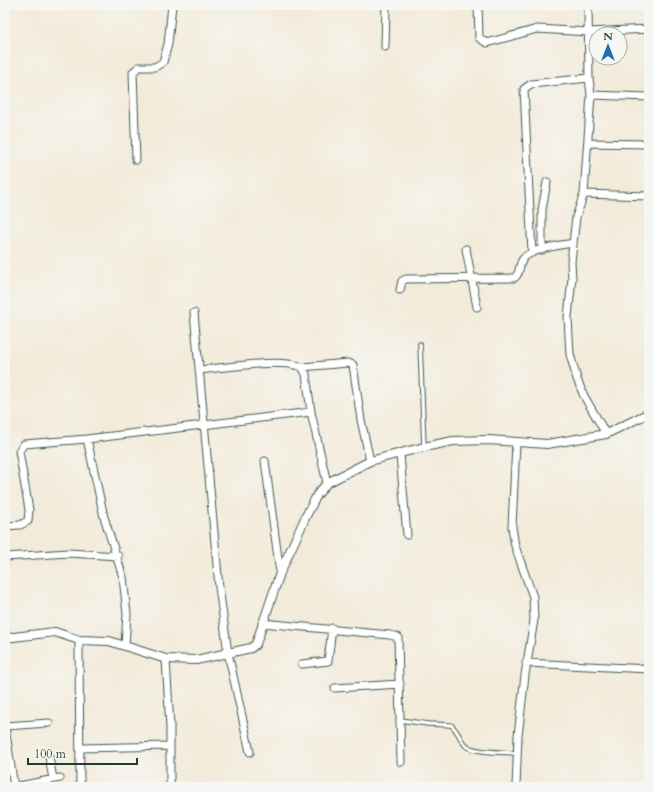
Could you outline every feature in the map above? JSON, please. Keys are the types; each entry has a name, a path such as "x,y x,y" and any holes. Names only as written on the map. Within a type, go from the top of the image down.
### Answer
{"street":[{"path":"136,160 133,72 139,67 155,67 163,62 168,48 172,5"},
{"path":"385,47 386,5"},
{"path":"478,5 479,38 487,43 537,29 588,32"},
{"path":"588,5 589,26"},
{"path":"628,30 649,29"},
{"path":"590,66 592,95 584,194 576,217 571,262 572,290 568,317 570,354 584,396 606,434"},
{"path":"532,253 529,232 524,89 531,84 590,78"},
{"path":"592,95 649,97"},
{"path":"588,142 649,144"},
{"path":"542,250 542,210 547,182"},
{"path":"584,194 649,196"},
{"path":"400,290 402,281 406,278 514,278 518,274 523,258 542,250 573,243"},
{"path":"466,249 470,278 477,307"},
{"path":"194,313 219,587 228,653 250,752"},
{"path":"199,370 277,364 296,365 302,367 348,363 353,365 361,420 370,461"},
{"path":"302,367 306,374 311,412 327,482"},
{"path":"5,526 20,525 28,521 29,510 19,455 20,446 28,443 87,439 311,412"},
{"path":"5,638 55,632 79,640 109,641 166,659 196,660 251,648 256,644 280,573 306,516 317,495 327,482 370,461 400,455 424,447 453,441 488,440 547,444 606,434 649,413"},
{"path":"87,439 104,517 118,556 123,577 126,603 125,646"},
{"path":"516,443 512,527 516,546 533,596 534,607 534,620 526,663 517,753 516,787"},
{"path":"400,455 407,535"},
{"path":"265,461 280,573"},
{"path":"5,557 69,553 118,556"},
{"path":"262,623 332,628 398,637 401,762"},
{"path":"302,664 328,661 332,628"},
{"path":"79,640 80,787"},
{"path":"166,659 170,746 170,787"},
{"path":"526,663 649,668"},
{"path":"335,688 400,684"},
{"path":"49,723 5,727 14,787 56,778 49,757"},
{"path":"80,748 170,746"}],"lane":[{"path":"420,344 424,447"},
{"path":"400,720 428,724 451,725 456,730 464,744 470,749 517,753"}]}
